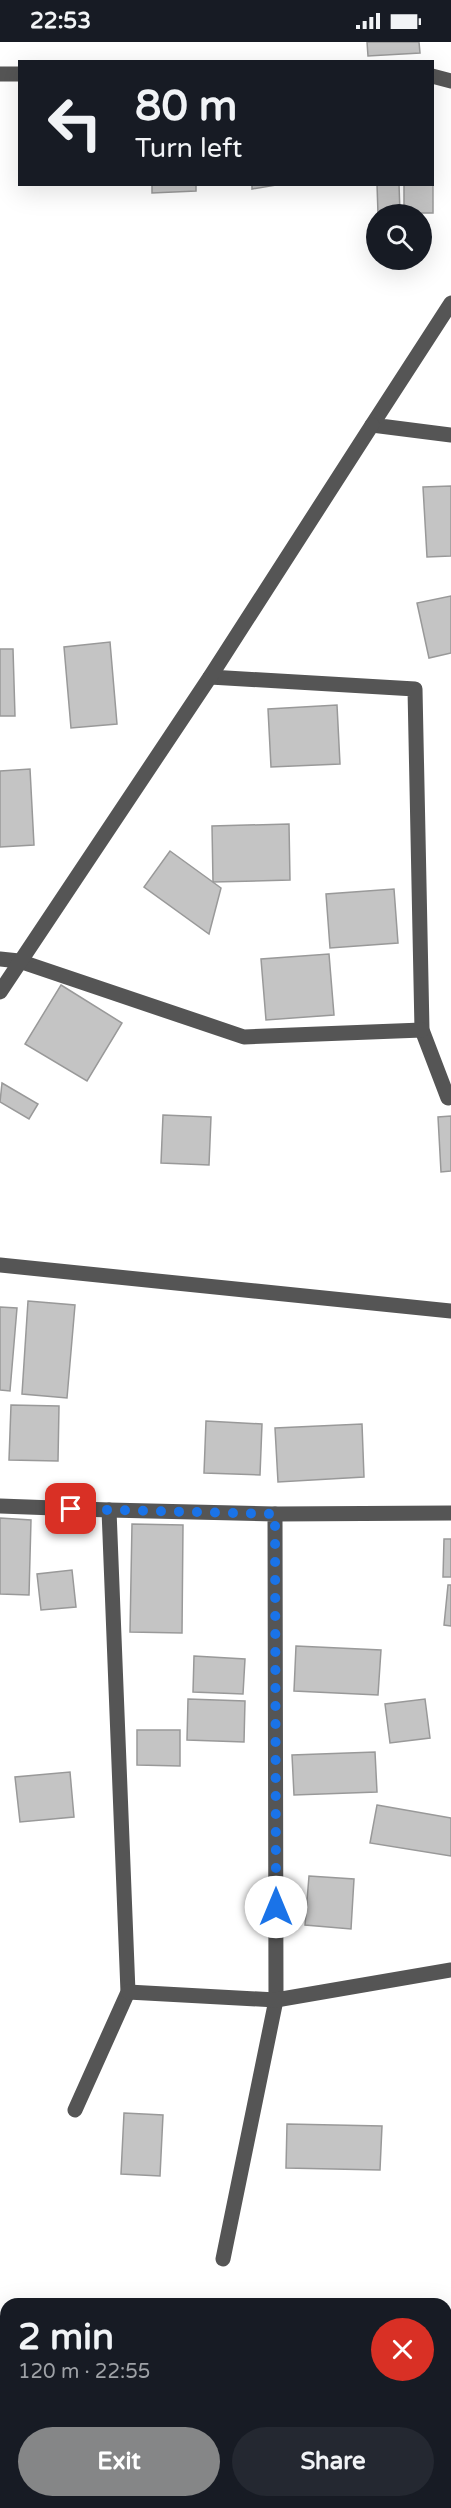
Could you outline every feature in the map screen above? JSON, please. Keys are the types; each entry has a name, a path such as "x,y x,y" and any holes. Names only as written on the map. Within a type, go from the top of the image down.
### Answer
{"street":[{"path":"0,74 18,74"},
{"path":"434,77 451,81"},
{"path":"0,992 210,678 451,303"},
{"path":"372,425 451,435"},
{"path":"210,678 416,689 422,1030 448,1098"},
{"path":"0,959 19,961 244,1037 422,1030"},
{"path":"0,1265 451,1311"},
{"path":"0,1506 275,1514 451,1513"},
{"path":"75,2110 128,1992 109,1510"},
{"path":"223,2259 276,2000 275,1514"},
{"path":"128,1992 276,2000 451,1970"}],"building":[{"path":"367,42 419,42 420,53 368,56"},
{"path":"152,186 196,186 196,191 152,193"},
{"path":"252,186 270,186 252,189"},
{"path":"377,186 399,186 400,204 378,204"},
{"path":"404,186 433,186 433,213 432,204 404,204"},
{"path":"451,486 451,556 427,557 423,487"},
{"path":"451,596 451,653 429,658 417,603"},
{"path":"110,642 117,724 71,728 64,647"},
{"path":"0,649 13,649 15,716 0,716"},
{"path":"337,705 340,764 271,767 268,709"},
{"path":"30,769 34,845 0,847 0,771"},
{"path":"289,824 290,880 213,882 212,826"},
{"path":"170,851 221,888 209,934 144,887"},
{"path":"394,889 398,943 330,948 326,894"},
{"path":"329,954 334,1015 266,1020 261,959"},
{"path":"61,985 122,1023 87,1081 25,1044"},
{"path":"2,1083 38,1104 29,1119 0,1102"},
{"path":"163,1115 211,1117 209,1165 161,1163"},
{"path":"451,1116 451,1171 441,1172 438,1117"},
{"path":"28,1301 75,1305 67,1398 22,1394"},
{"path":"0,1307 17,1308 10,1391 0,1390"},
{"path":"11,1405 59,1406 58,1461 9,1460"},
{"path":"206,1421 262,1424 260,1475 204,1473"},
{"path":"362,1424 364,1477 278,1482 275,1428"},
{"path":"0,1518 31,1520 29,1595 0,1594"},
{"path":"132,1524 183,1525 182,1633 130,1632"},
{"path":"444,1539 451,1539 451,1577 443,1577"},
{"path":"72,1570 76,1607 41,1610 37,1574"},
{"path":"448,1585 451,1585 451,1626 444,1625"},
{"path":"296,1646 381,1650 378,1695 294,1691"},
{"path":"194,1656 245,1659 243,1694 193,1692"},
{"path":"188,1699 245,1701 244,1742 187,1740"},
{"path":"425,1699 430,1738 390,1743 385,1704"},
{"path":"137,1730 180,1730 180,1766 137,1765"},
{"path":"375,1752 377,1792 294,1795 292,1755"},
{"path":"70,1772 74,1817 20,1822 15,1777"},
{"path":"377,1805 451,1818 451,1856 370,1843"},
{"path":"309,1876 354,1879 351,1929 305,1925"},
{"path":"124,2113 163,2115 160,2176 121,2174"},
{"path":"287,2124 382,2126 380,2170 286,2168"}],"route":[{"path":"71,1509 275,1514 276,1907"}]}
